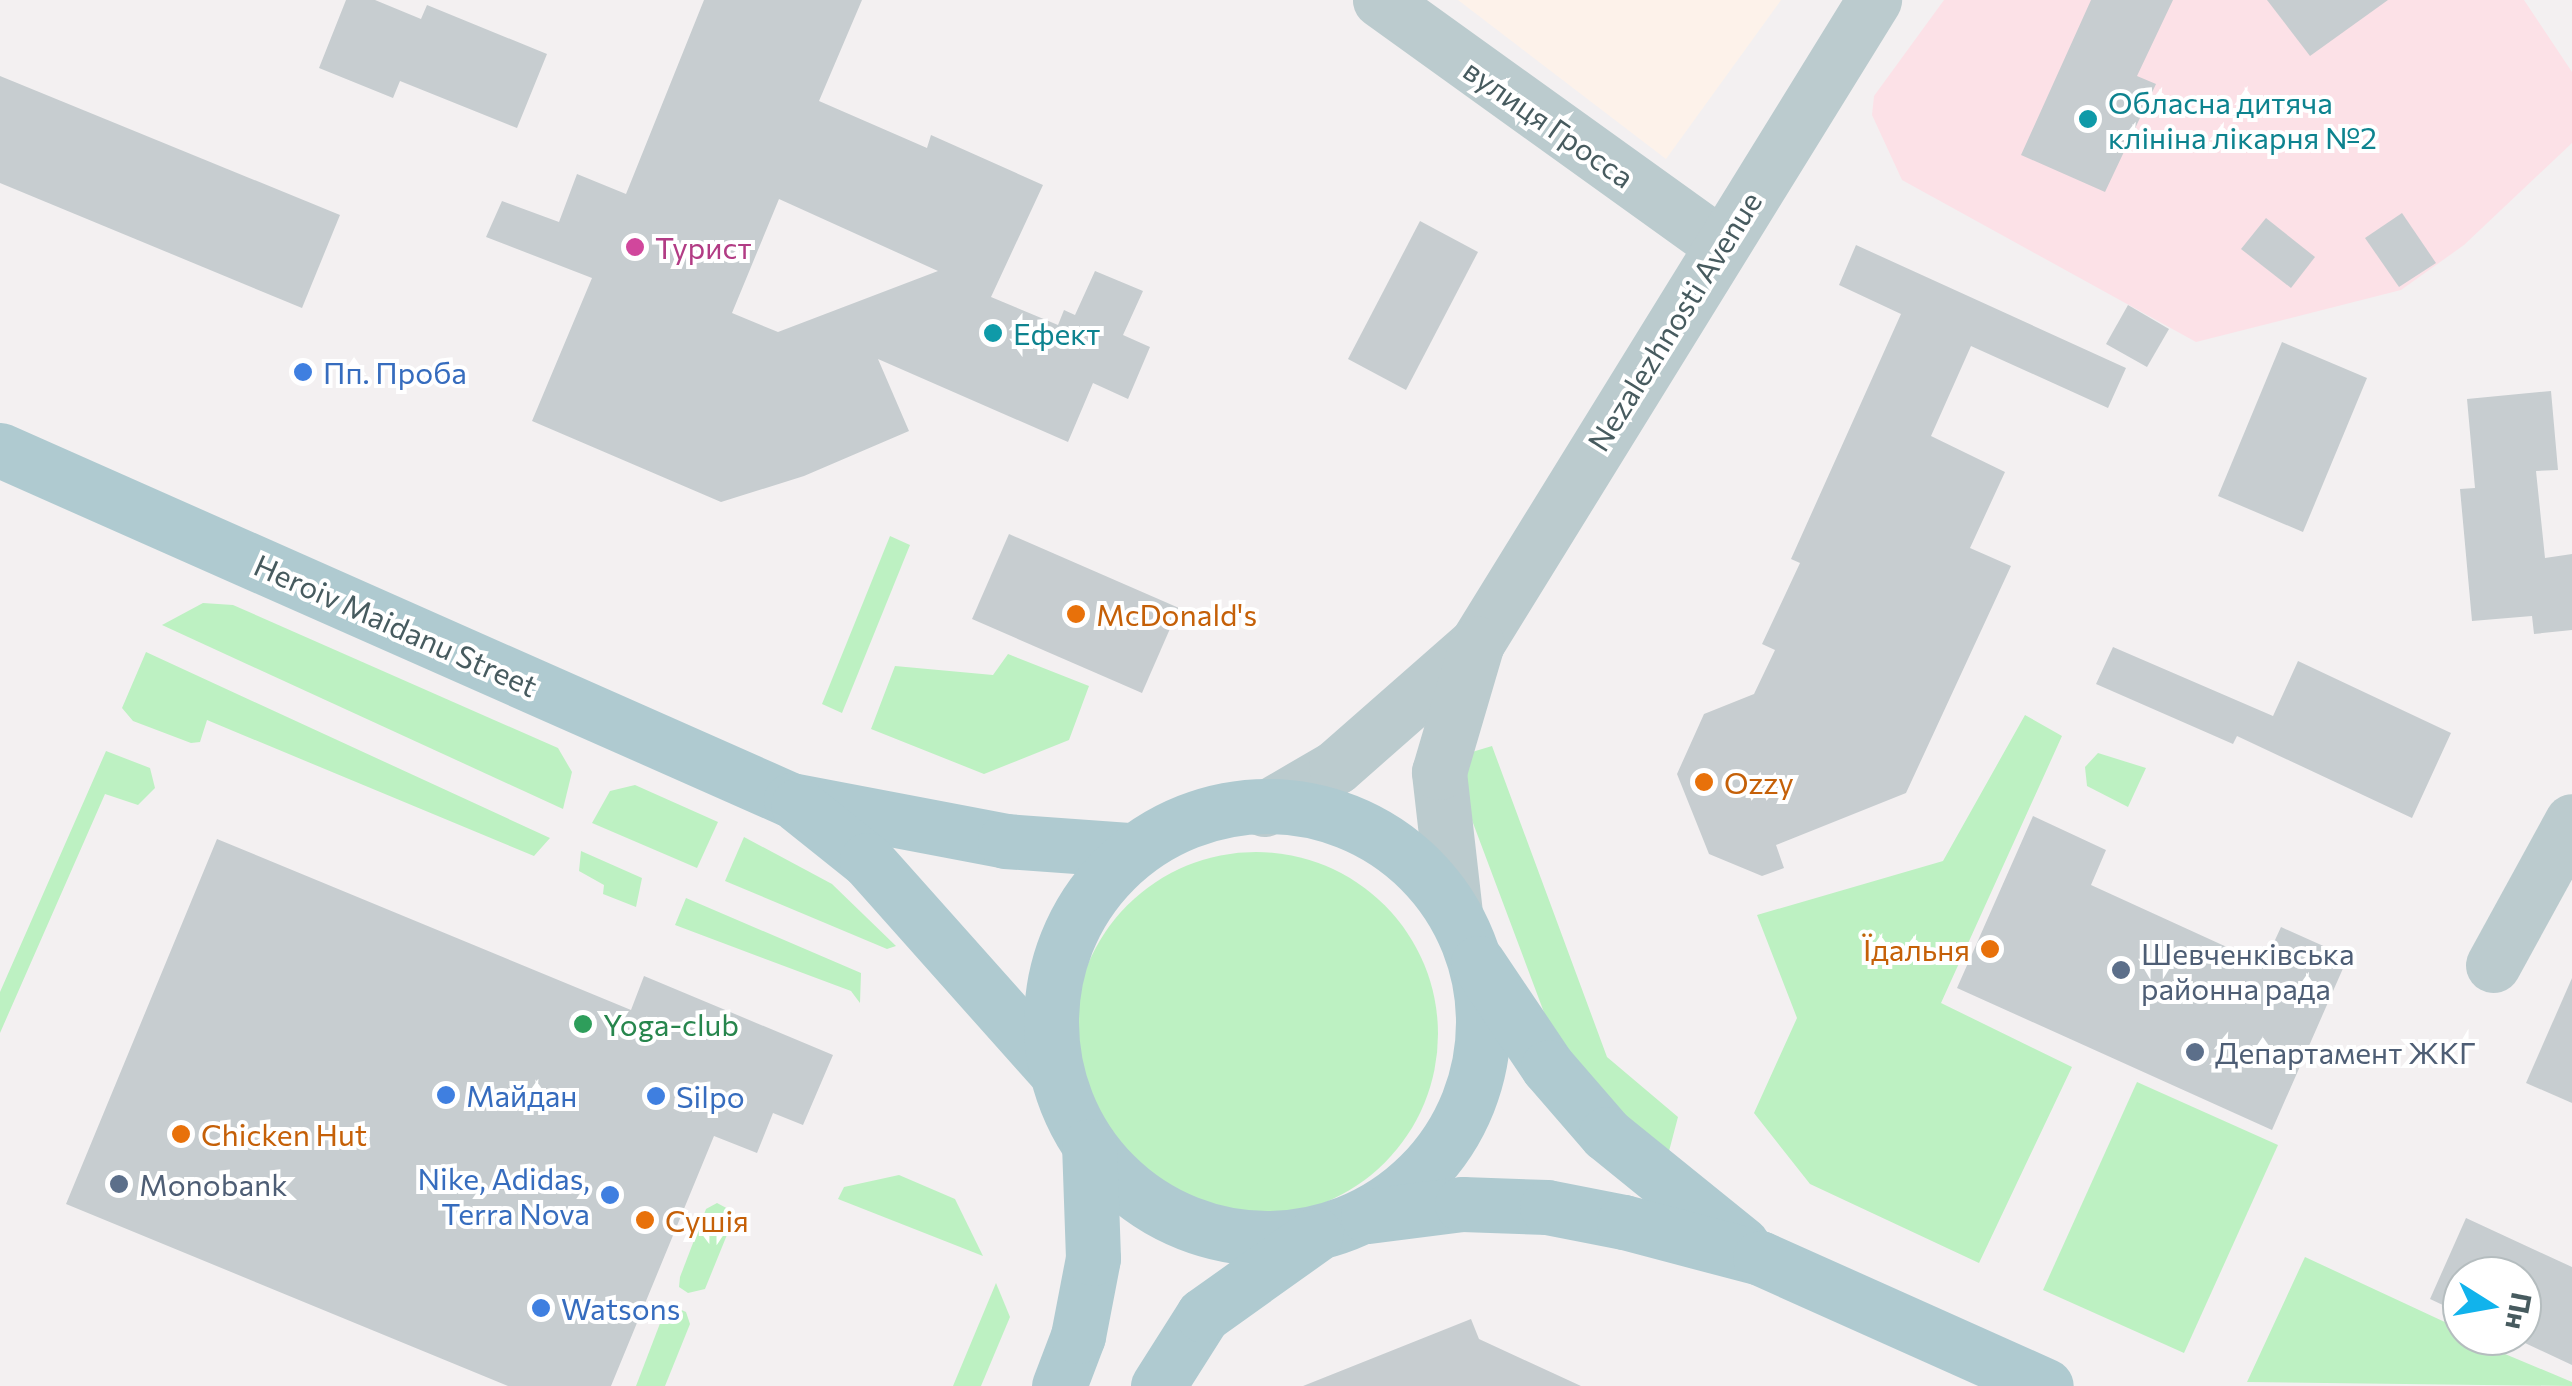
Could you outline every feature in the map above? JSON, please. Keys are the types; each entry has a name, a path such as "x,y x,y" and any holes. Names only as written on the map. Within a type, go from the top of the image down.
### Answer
{"main road":[{"name":"Heroiv Maidanu Street","path":"0,450 791,800"},
{"path":"791,800 1005,842 1132,850"},
{"path":"791,800 867,860 1056,1072 1089,1146 1131,1191 1202,1229 1256,1237 1462,1204 1546,1207 1760,1258 2046,1386"},
{"path":"1056,1072 1052,990 1062,950 1078,912 1132,850 1171,826 1264,809 1308,807 1353,821 1428,875 1548,1067 1606,1134 1760,1258"},
{"path":"1158,1386 1203,1315 1288,1249 1342,1224 1418,1176 1448,1139 1470,1096 1482,1050 1483,1003 1464,935"},
{"path":"1059,1386 1078,1336 1093,1258 1089,1146"}],"street":[{"name":"вулиця Гросса","path":"1380,0 1718,244"},
{"name":"Nezalezhnosti Avenue","path":"1477,643 1718,244 1874,0"},
{"path":"1264,809 1336,767 1477,643"},
{"path":"1464,935 1440,772 1477,643"},
{"path":"2493,965 2572,821"}],"shaded area":[{"path":"1458,0 1781,0 1666,159"},
{"path":"1944,0 2524,0 2572,72 2572,143 2464,245 2401,290 2196,342 1902,180 1872,115 1874,96"}],"green space":[{"path":"890,536 910,545 842,713 822,704"},
{"path":"203,603 233,605 558,748 572,772 563,809 162,625"},
{"path":"146,652 550,838 534,856 207,720 200,742 191,743 133,721 122,708"},
{"path":"1008,654 1089,686 1069,740 984,774 871,729 895,666 993,675"},
{"path":"2025,715 2062,736 1941,1003 2072,1067 1979,1263 1810,1184 1754,1113 1797,1018 1757,915 1943,861"},
{"path":"1492,746 1607,1057 1678,1117 1668,1155 1569,1079 1449,759"},
{"path":"106,751 150,768 155,788 138,805 105,794 0,1033 0,992"},
{"path":"2098,753 2146,768 2128,807 2087,786 2085,767"},
{"path":"635,785 718,822 697,868 592,823 610,791"},
{"path":"744,837 832,884 896,946 887,949 725,881"},
{"path":"581,851 642,878 636,907 603,894 604,885 579,871"},
{"path":"1256,852 1326,866 1385,905 1424,964 1438,1034 1424,1104 1385,1163 1326,1202 1256,1216 1186,1202 1127,1163 1088,1104 1074,1034 1088,964 1127,905 1186,866"},
{"path":"686,898 861,973 860,1003 851,991 675,925"},
{"path":"2137,1082 2278,1145 2184,1353 2043,1290"},
{"path":"899,1175 955,1199 983,1256 838,1199 844,1187"},
{"path":"717,1203 732,1211 733,1220 705,1289 688,1293 679,1287 680,1277 706,1209"},
{"path":"2305,1257 2442,1321 2442,1356 2510,1356 2572,1382 2572,1386 2247,1382"},
{"path":"996,1283 1010,1317 981,1386 953,1386"},
{"path":"675,1307 686,1312 690,1324 665,1386 636,1386 664,1313"}],"building":[{"path":"346,0 375,0 421,19 427,5 547,54 517,128 400,81 393,98 319,68"},
{"name":"Турист","path":"704,0 862,0 819,101 927,148 931,135 1043,185 991,297 1058,325 1064,310 1075,315 1095,271 1143,291 1123,335 1150,347 1128,399 1093,383 1068,442 878,359 909,431 804,476 721,502 532,421 592,278 486,237 502,201 559,222 577,174 626,194","holes":["779,199 938,271 778,332 732,313"]},
{"name":"Обласна дитяча клініна лікарня №2","path":"2091,0 2173,0 2137,76 2156,84 2105,192 2021,155"},
{"name":"Обласна дитяча клініна лікарня №2","path":"2267,0 2388,0 2310,56"},
{"path":"0,76 340,215 302,308 0,183"},
{"path":"2402,213 2436,263 2399,287 2365,238"},
{"path":"2266,218 2315,257 2291,288 2241,249"},
{"path":"1420,221 1478,252 1406,390 1348,359"},
{"path":"1856,245 2126,368 2108,408 1971,346 1931,436 2005,472 1970,548 2011,566 1906,793 1776,845 1784,868 1762,876 1709,854 1677,774 1704,714 1754,694 1775,650 1762,644 1800,563 1791,559 1901,314 1839,285"},
{"path":"2128,305 2169,329 2147,367 2106,344"},
{"path":"2282,342 2367,378 2303,532 2218,496"},
{"path":"2551,391 2558,470 2536,471 2545,558 2572,554 2572,630 2534,634 2532,616 2472,621 2460,489 2475,488 2467,399"},
{"name":"McDonald's","path":"1009,534 1179,608 1142,693 972,619"},
{"path":"2113,647 2273,716 2298,661 2451,733 2412,818 2237,736 2233,744 2096,684"},
{"path":"2033,816 2106,850 2091,885 2264,964 2281,927 2348,957 2272,1130 1957,988"},
{"name":"Майдан","path":"217,839 631,1010 644,976 833,1055 803,1125 773,1113 757,1153 714,1136 611,1386 508,1386 66,1204"},
{"path":"2572,978 2572,1103 2526,1083"},
{"path":"2466,1218 2572,1267 2572,1365 2542,1351 2542,1256 2449,1256"},
{"path":"2442,1272 2442,1305 2430,1299"},
{"path":"1471,1319 1479,1339 1581,1386 1303,1386"}],"place":[{"name":"Обласна дитяча клініна лікарня №2","path":"2088,119"},
{"name":"Турист","path":"635,247"},
{"name":"Ефект","path":"993,333"},
{"name":"Пп. Проба","path":"303,372"},
{"name":"McDonald's","path":"1076,614"},
{"name":"Ozzy","path":"1704,782"},
{"name":"Їдальня","path":"1990,949"},
{"name":"Шевченківська районна рада","path":"2121,970"},
{"name":"Yoga-club","path":"583,1024"},
{"name":"Департамент ЖКГ","path":"2195,1052"},
{"name":"Майдан","path":"446,1095"},
{"name":"Silpo","path":"656,1096"},
{"name":"Chicken Hut","path":"181,1134"},
{"name":"Monobank","path":"119,1184"},
{"name":"Nike, Adidas, Terra Nova","path":"610,1195"},
{"name":"Сушія","path":"645,1220"},
{"name":"Watsons","path":"541,1308"}]}
